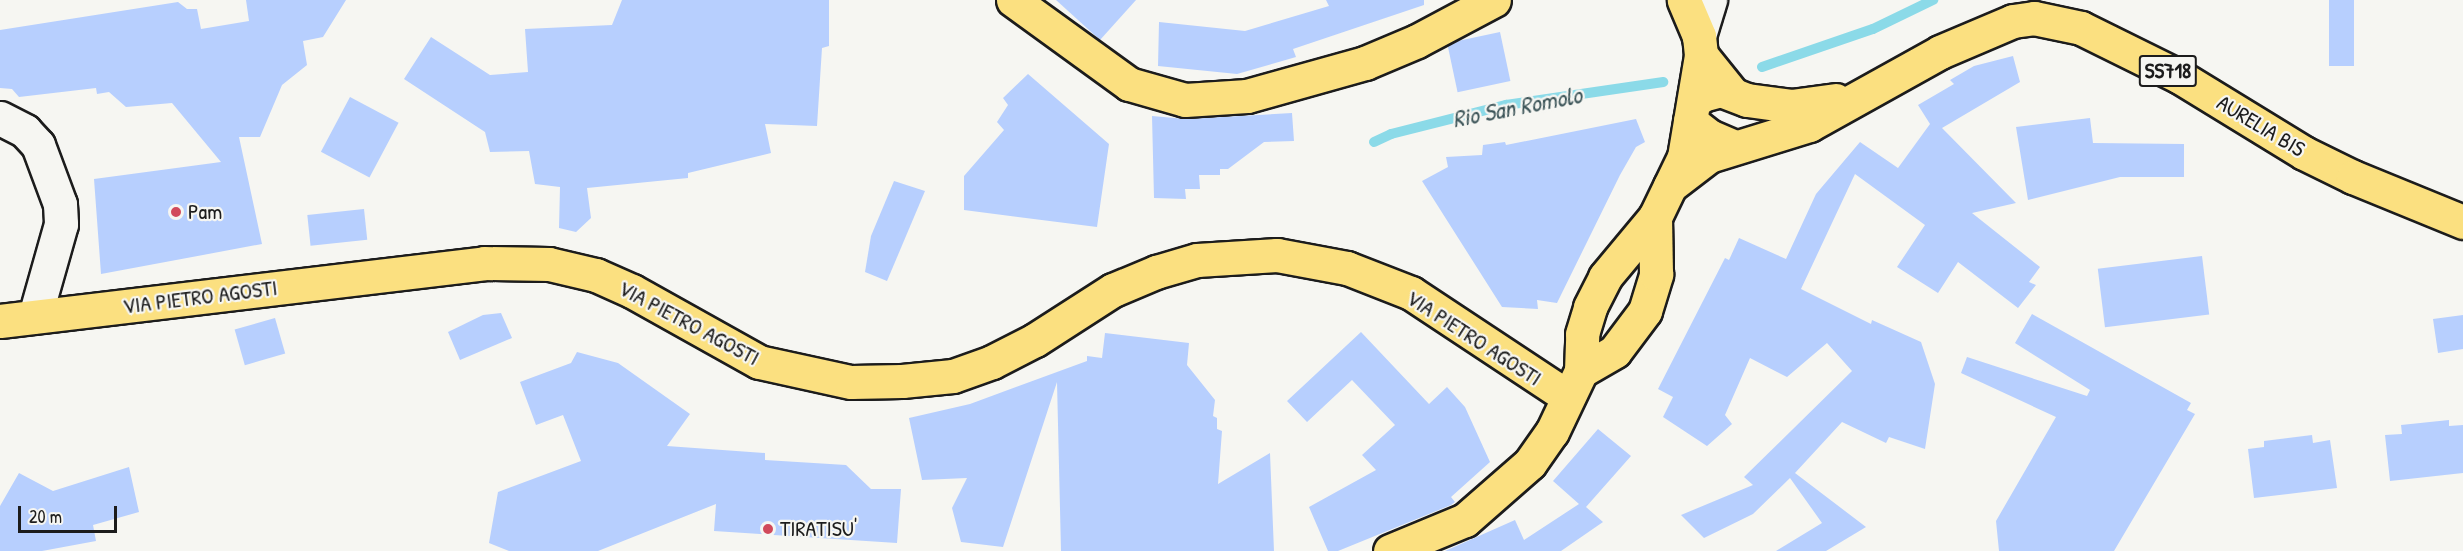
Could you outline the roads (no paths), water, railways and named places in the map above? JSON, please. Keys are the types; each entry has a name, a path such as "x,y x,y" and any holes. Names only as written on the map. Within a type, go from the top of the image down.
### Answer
{"main road":[{"path":"1013,0 1129,84 1185,100 1246,96 1365,63 1417,41 1494,0"},
{"path":"1684,0 1700,45 1731,92"},
{"name":"AURELIA BIS","path":"1865,95 1940,52 2013,21 2034,18 2057,21 2081,28 2180,77 2304,153 2353,177 2463,222"},
{"path":"1390,551 1456,524 1473,513 1530,463 1552,432 1575,384 1582,334 1605,277 1655,217 1684,157 1700,45"},
{"name":"SS718","path":"1692,112 1712,91 1731,92 1747,100 1791,106 1865,95"},
{"name":"SS718","path":"1670,186 1709,156 1733,146 1809,124 1865,95"},
{"path":"1692,112 1709,136 1733,146"},
{"path":"1575,384 1615,351 1645,311 1656,274 1655,217"},
{"name":"VIA PIETRO AGOSTI","path":"0,321 484,263 549,264 596,275 632,291 759,362 851,382 902,381 953,376 992,362 1035,340 1113,290 1156,272 1197,260 1276,255 1347,268 1411,293 1575,384"},
{"path":"1624,255 1636,258 1656,274"},
{"path":"1582,334 1600,349 1615,351"}],"street":[{"path":"1700,45 1710,0"},
{"path":"0,118 25,131 38,146 60,204 61,224 35,316"}],"waterway":[{"name":"Rio San Romolo","path":"1762,67 1873,29 1933,0"},
{"name":"Rio San Romolo","path":"1374,142 1391,134 1506,105 1663,82"}],"place":[{"name":"Pam","path":"176,212"},
{"name":"TIRATISU'","path":"768,529"}]}
